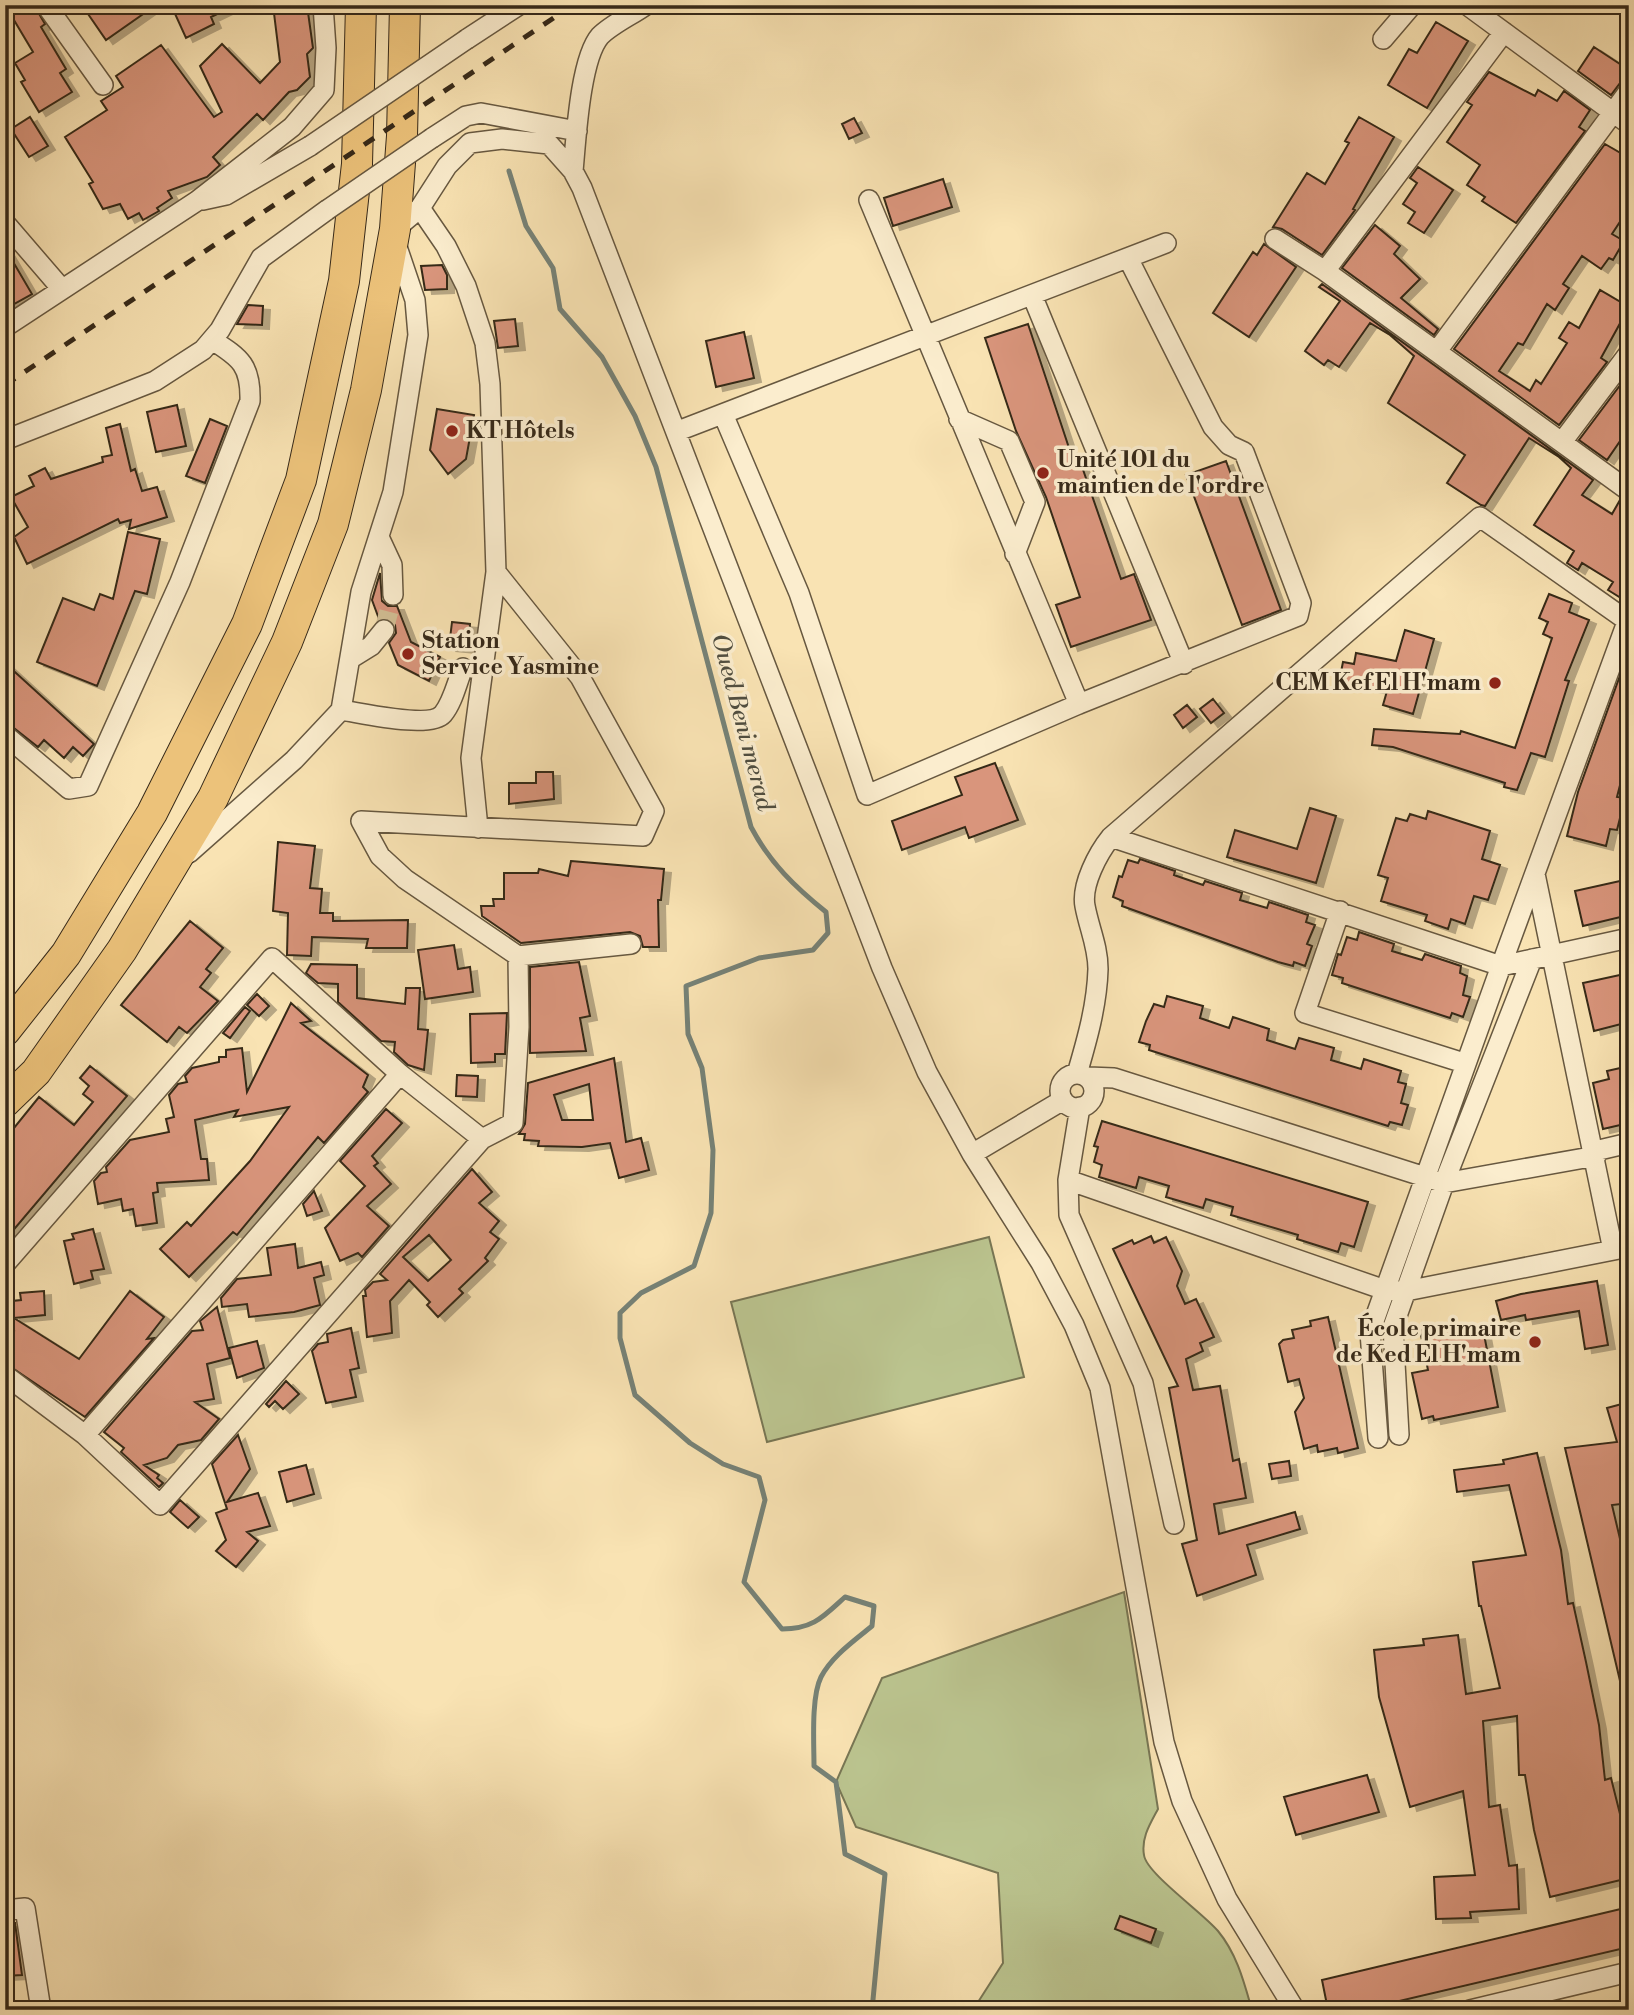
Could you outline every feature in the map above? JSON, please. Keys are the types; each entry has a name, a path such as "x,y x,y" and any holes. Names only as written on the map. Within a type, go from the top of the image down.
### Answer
{"highway":[{"path":"5,1031 66,954 152,813 247,624 301,480 344,281 357,164 361,5"},
{"path":"5,1102 36,1072 122,950 214,798 287,642 334,524 366,390 394,233 402,136 405,5"}],"street":[{"path":"46,5 103,85"},
{"path":"5,327 197,201 292,127 324,90 326,48 323,5"},
{"path":"197,201 226,195 310,146 519,5"},
{"path":"573,171 589,63 600,37 646,5"},
{"path":"1384,39 1412,5"},
{"path":"1467,5 1621,118"},
{"path":"1325,271 1504,32"},
{"path":"1437,351 1621,118 1629,91"},
{"path":"5,440 155,381 212,341 261,258 466,116 481,113 577,131"},
{"path":"175,865 294,760 341,710 361,592 395,481 419,323 415,300 394,233 419,208 447,166 470,143 502,139 549,145 573,171 597,220 882,968 927,1072 972,1154 1041,1264 1074,1325 1100,1388 1164,1742 1182,1801 1227,1899 1295,2010"},
{"path":"869,200 1079,704"},
{"path":"419,208 446,246 466,286 485,342 491,384 496,572 471,758 478,828"},
{"path":"5,223 61,288"},
{"path":"1275,239 1325,271 1629,491"},
{"path":"678,431 1166,243"},
{"path":"723,414 799,593 867,795 1079,704 1184,664 1298,615 1301,603 1244,452 1228,445 1213,427 1128,258"},
{"path":"1032,295 1184,664"},
{"path":"5,735 69,789 88,786 180,582 250,401 251,378 238,356 212,341"},
{"path":"1562,442 1629,353"},
{"path":"959,419 1009,441 1035,502 1015,554"},
{"path":"972,1154 1072,1103 1089,1103 1094,1093 1082,1076 1098,972 1097,949 1085,895 1097,858 1111,836 1479,517 1628,622 1464,1063 1370,1332 1378,1438"},
{"path":"379,537 392,565 393,595"},
{"path":"496,572 580,677 654,811 643,836 361,821 380,856 405,879 518,956 631,944"},
{"path":"350,659 371,646 384,630"},
{"path":"341,710 430,721 445,711 463,668"},
{"path":"1111,836 1501,966 1629,938"},
{"path":"1068,1180 1385,1290 1406,1291 1621,1248 1595,1153 1535,874"},
{"path":"1340,911 1305,1013 1464,1063"},
{"path":"5,1374 85,1435 160,1505 482,1139 513,1123 519,1027 518,956"},
{"path":"5,1264 272,958 400,1074 482,1139"},
{"path":"1399,1435 1393,1327 1444,1183 1532,959"},
{"path":"85,1435 400,1074"},
{"path":"1174,1524 1143,1383 1069,1215 1072,1103 1063,1083 1082,1076 1114,1078 1424,1179 1444,1183 1595,1153 1629,1143"},
{"path":"5,1910 25,1908 41,2010"},
{"path":"1470,2010 1629,1972"}],"green space":[{"path":"989,1237 1024,1377 767,1442 731,1302"},
{"path":"1124,1592 1158,1809 1145,1837 1144,1855 1154,1872 1211,1923 1225,1940 1239,1969 1252,2010 973,2010 1003,1963 998,1873 856,1827 836,1782 882,1678"}],"building":[{"path":"5,5 34,5 45,24 41,27 66,69 60,73 72,92 39,112 21,82 25,80 15,63 33,52"},
{"path":"94,5 156,5 106,40 86,11"},
{"path":"171,5 236,5 211,17 214,24 186,38"},
{"path":"273,5 307,5 313,48 307,54 310,77 297,90 289,92 263,120 257,114 213,157 220,165 207,177 168,191 172,198 157,208 159,211 143,220 139,213 128,219 120,204 103,209 89,184 93,182 65,137 107,110 101,101 123,87 116,76 161,45 214,117 222,112 200,66 222,44 260,83 280,62"},
{"path":"1436,22 1468,41 1427,108 1388,85 1409,49 1417,53"},
{"path":"1594,47 1629,70 1629,79 1620,83 1611,95 1578,71"},
{"path":"1489,72 1535,96 1538,90 1557,101 1564,91 1590,110 1579,127 1585,131 1516,223 1482,201 1485,197 1467,185 1480,165 1447,142 1472,105 1467,102"},
{"path":"30,117 48,146 29,157 11,129"},
{"path":"1359,117 1394,137 1353,209 1355,210 1322,255 1282,229 1273,227 1307,173 1325,184 1349,143 1345,141"},
{"path":"854,118 862,133 849,139 842,124"},
{"path":"1605,144 1629,158 1629,208 1612,234 1624,241 1613,260 1609,258 1601,269 1582,256 1563,284 1569,288 1555,310 1547,304 1523,345 1518,343 1499,371 1530,391 1536,380 1541,384 1567,343 1559,338 1569,322 1579,328 1600,290 1629,307 1601,358 1607,362 1559,425 1454,349"},
{"path":"1418,167 1453,190 1424,233 1408,223 1415,212 1403,204 1417,183 1410,178"},
{"path":"943,179 952,207 893,226 884,198"},
{"path":"1375,225 1400,246 1394,254 1420,279 1401,298 1438,329 1434,335 1342,268"},
{"path":"1264,244 1296,267 1249,337 1213,313 1253,252 1257,255"},
{"path":"5,248 32,294 5,309"},
{"path":"442,265 447,275 447,289 425,290 421,266"},
{"path":"1322,284 1593,480 1582,495 1612,514 1620,500 1629,503 1629,603 1608,590 1613,582 1582,563 1578,570 1567,563 1574,551 1534,525 1571,468 1559,457 1529,438 1485,506 1481,505 1447,483 1465,455 1388,403 1414,356 1390,335 1370,323 1339,367 1328,360 1324,365 1305,351 1340,301 1319,287"},
{"path":"248,305 263,306 262,325 237,324"},
{"path":"515,319 518,346 498,348 494,321"},
{"path":"1028,324 1074,463 1080,461 1121,579 1134,574 1151,620 1071,647 1056,605 1080,597 1046,497 1016,431 985,338"},
{"path":"744,332 754,378 716,387 706,341"},
{"path":"1627,376 1629,428 1607,460 1579,440"},
{"path":"177,405 186,446 156,452 147,412"},
{"name":"KT Hôtels","path":"437,409 474,415 466,459 448,474 430,450"},
{"path":"210,419 227,426 205,483 186,476"},
{"path":"120,424 131,471 135,469 142,491 157,487 167,517 129,529 131,520 120,523 118,519 27,564 14,537 28,527 11,497 34,486 29,476 45,468 51,479 103,462 102,457 112,455 106,428"},
{"path":"1226,461 1281,610 1242,625 1186,475"},
{"path":"128,532 160,539 147,594 135,591 97,686 37,662 63,598 94,610 100,594 113,599"},
{"path":"380,573 382,601 388,606 397,606 411,642 440,657 429,681 398,665 389,643 396,633 395,625 387,618 379,619 372,600"},
{"path":"1549,594 1572,603 1569,612 1589,620 1565,680 1569,681 1545,757 1531,753 1517,790 1504,787 1505,783 1393,747 1372,745 1374,729 1460,734 1461,731 1515,748 1552,638 1543,634 1548,622 1539,618"},
{"path":"452,622 470,624 468,649 449,647"},
{"path":"1405,630 1434,639 1413,714 1383,705 1387,691 1339,682 1343,662 1354,664 1356,653 1396,661"},
{"path":"5,663 94,744 83,756 73,747 64,758 44,740 38,747 5,721"},
{"path":"1622,670 1629,672 1629,750 1617,797 1625,798 1617,830 1610,829 1606,846 1567,836 1578,792"},
{"path":"1213,699 1224,713 1211,723 1200,709"},
{"path":"1187,705 1197,717 1183,728 1174,715"},
{"path":"995,763 1018,820 969,838 965,827 902,850 892,821 962,795 955,777"},
{"path":"536,772 553,772 554,799 509,804 509,783 536,783"},
{"path":"1310,808 1336,816 1316,883 1227,857 1235,830 1297,849"},
{"path":"1428,811 1490,831 1482,859 1500,865 1488,900 1474,896 1465,924 1451,919 1448,929 1425,921 1427,915 1381,901 1388,878 1378,875 1396,818 1407,821 1410,814 1426,819"},
{"path":"278,842 315,846 310,888 322,889 320,913 333,913 333,921 408,920 407,948 366,948 368,939 312,937 311,956 287,955 288,913 273,911"},
{"path":"1140,859 1175,871 1174,875 1203,885 1205,881 1242,893 1240,900 1267,908 1269,902 1308,915 1306,922 1315,925 1307,944 1312,946 1305,966 1294,962 1293,966 1278,962 1122,906 1123,901 1113,897 1119,876 1122,877 1128,860 1138,863"},
{"path":"571,861 664,869 661,900 658,900 659,947 643,947 640,936 630,932 521,943 482,916 481,906 494,906 493,899 504,899 504,873 538,873 539,869 568,876"},
{"path":"1629,879 1629,915 1583,926 1575,891"},
{"path":"190,921 223,948 206,969 211,973 200,987 218,1001 187,1033 179,1027 167,1042 121,1005"},
{"path":"1359,932 1394,944 1392,951 1422,960 1425,954 1461,966 1460,973 1467,976 1463,995 1470,997 1463,1017 1452,1013 1450,1018 1342,983 1343,978 1332,975 1338,954 1341,955 1347,937 1357,940"},
{"path":"454,945 458,969 470,967 473,992 425,999 418,950"},
{"path":"579,962 590,1016 580,1018 586,1051 530,1053 530,967"},
{"path":"311,964 357,965 357,998 405,1004 406,988 420,988 418,1029 428,1030 424,1070 408,1065 394,1052 395,1042 381,1041 338,1002 338,984 318,983 306,973"},
{"path":"1629,973 1629,1022 1594,1031 1583,983"},
{"path":"257,994 269,1006 259,1016 247,1005"},
{"path":"1167,996 1203,1006 1200,1018 1229,1028 1233,1017 1269,1029 1267,1040 1295,1049 1299,1038 1334,1048 1331,1060 1361,1069 1364,1059 1401,1071 1398,1082 1406,1084 1401,1103 1408,1105 1402,1125 1390,1122 1388,1126 1149,1050 1150,1045 1139,1042 1146,1021 1154,1004 1164,1007"},
{"path":"291,1003 311,1021 301,1023 368,1075 363,1087 368,1092 324,1143 318,1137 237,1235 233,1232 189,1277 160,1249 187,1222 191,1226 250,1161 289,1107 234,1117 238,1110 195,1120 201,1159 207,1159 209,1180 157,1183 158,1192 153,1193 157,1223 136,1226 133,1209 123,1211 121,1199 98,1204 94,1181 101,1173 107,1172 106,1167 130,1140 169,1132 166,1119 174,1117 169,1095 178,1084 187,1082 185,1076 192,1068 219,1062 219,1057 226,1057 226,1050 242,1048 247,1092"},
{"path":"245,1007 250,1011 230,1038 223,1033"},
{"path":"507,1013 505,1054 495,1054 495,1062 471,1063 470,1014"},
{"path":"614,1058 626,1142 641,1138 649,1170 619,1178 610,1143 582,1147 538,1146 539,1141 524,1140 525,1134 519,1134 525,1124 528,1083","holes":["589,1084 593,1120 562,1120 554,1095"]},
{"path":"90,1066 127,1096 5,1240 5,1139 39,1097 74,1125 93,1102 83,1094 89,1086 80,1078"},
{"path":"1629,1066 1629,1123 1603,1129 1593,1083 1609,1079 1607,1071"},
{"path":"457,1075 478,1076 477,1097 456,1096"},
{"path":"386,1109 402,1123 372,1156 378,1163 374,1166 391,1184 367,1206 389,1226 362,1257 358,1253 340,1261 325,1228 365,1186 340,1161"},
{"path":"1102,1121 1368,1202 1354,1247 1341,1243 1338,1252 1297,1239 1298,1235 1231,1215 1233,1207 1206,1199 1203,1208 1166,1197 1169,1186 1139,1177 1136,1188 1099,1177 1102,1165 1094,1162 1098,1147 1094,1146"},
{"path":"472,1169 492,1192 479,1203 499,1221 490,1232 499,1239 485,1258 488,1261 459,1289 463,1293 438,1317 427,1305 430,1302 409,1280 390,1301 392,1333 367,1337 363,1296 366,1296 365,1290 373,1282 387,1280 380,1274","holes":["429,1235 451,1260 428,1281 403,1257"]},
{"path":"314,1191 322,1211 307,1216 303,1204"},
{"path":"93,1229 104,1269 91,1271 93,1279 74,1284 64,1241 74,1239 72,1234"},
{"path":"1151,1236 1154,1243 1166,1237 1182,1271 1177,1286 1185,1304 1196,1299 1214,1337 1200,1343 1203,1351 1186,1359 1193,1390 1220,1386 1233,1461 1239,1459 1246,1498 1214,1504 1219,1534 1295,1512 1300,1529 1247,1545 1256,1575 1197,1596 1182,1544 1197,1540 1169,1388 1178,1386 1113,1249 1132,1240 1134,1244"},
{"path":"295,1244 298,1268 321,1262 324,1275 314,1278 320,1305 294,1312 249,1317 247,1304 222,1307 221,1298 237,1279 271,1275 267,1248"},
{"path":"1597,1281 1608,1345 1585,1349 1579,1311 1526,1320 1525,1315 1501,1320 1496,1301"},
{"path":"44,1291 45,1315 14,1318 79,1359 130,1291 164,1317 147,1339 154,1338 85,1417 5,1363 5,1322 14,1329 12,1301 21,1300 20,1293"},
{"path":"217,1307 230,1358 207,1364 214,1399 195,1402 219,1419 201,1440 178,1445 167,1458 144,1465 159,1475 157,1478 163,1483 159,1487 121,1452 124,1448 104,1432 192,1331 203,1330 200,1321"},
{"path":"1328,1317 1358,1448 1338,1453 1337,1448 1318,1452 1317,1445 1304,1449 1295,1412 1304,1398 1299,1379 1288,1382 1279,1344 1283,1340 1294,1338 1292,1330 1311,1326 1310,1321"},
{"path":"1449,1324 1451,1336 1483,1329 1498,1407 1434,1420 1433,1416 1422,1419 1412,1373 1428,1370 1420,1330"},
{"path":"351,1328 359,1368 350,1370 356,1397 326,1403 312,1351 318,1344 328,1342 327,1334"},
{"path":"257,1341 264,1368 237,1378 229,1348"},
{"path":"286,1381 299,1394 283,1409 275,1401 269,1407 266,1404"},
{"path":"1629,1402 1629,1503 1612,1505 1629,1577 1629,1702 1625,1702 1565,1448 1617,1442 1607,1408"},
{"path":"238,1435 250,1469 227,1502 258,1493 270,1526 247,1532 258,1541 236,1567 216,1551 226,1540 216,1513 227,1509 212,1464"},
{"path":"1537,1453 1561,1550 1568,1604 1573,1603 1586,1662 1599,1725 1605,1780 1611,1778 1622,1822 1629,1878 1550,1897 1534,1830 1525,1775 1519,1775 1517,1716 1483,1721 1489,1807 1500,1805 1509,1866 1517,1865 1519,1909 1470,1912 1471,1918 1436,1919 1434,1877 1475,1875 1463,1791 1410,1807 1379,1697 1374,1650 1424,1645 1423,1639 1458,1635 1466,1694 1500,1688 1479,1606 1473,1562 1526,1555 1509,1485 1457,1492 1454,1470 1504,1464 1503,1460"},
{"path":"1289,1461 1291,1476 1272,1479 1269,1464"},
{"path":"306,1465 314,1494 287,1502 279,1472"},
{"path":"180,1500 199,1517 188,1528 170,1512"},
{"path":"1367,1775 1379,1812 1296,1835 1284,1797"},
{"path":"1629,1907 1629,1947 1361,2010 1328,2010 1322,1980"},
{"path":"1120,1916 1156,1929 1151,1943 1115,1929"},
{"path":"5,1923 15,1923 22,1975 5,1976"}],"waterway":[{"name":"Oued Beni merad","path":"509,171 526,226 553,268 560,309 602,357 635,416 656,467 751,827 784,874 826,912 828,933 813,950 759,958 686,986 688,1034 702,1068 713,1150 711,1213 694,1266 641,1293 620,1313 620,1338 635,1395 690,1443 723,1464 759,1477 765,1500 744,1582 782,1629 810,1624 824,1616 845,1597 874,1606 872,1626 837,1656 821,1677 814,1708 814,1766 836,1782 845,1854 885,1874 872,2010"}],"tunnel":[{"path":"384,630 393,595"}],"railway":[{"path":"5,385 573,5"}],"place":[{"name":"KT Hôtels","path":"452,431"},
{"name":"Unité 101 du maintien de l'ordre","path":"1043,473"},
{"name":"Station Service Yasmine","path":"408,654"},
{"name":"CEM Kef El H'mam","path":"1495,683"},
{"name":"École primaire de Ked El H'mam","path":"1535,1342"}]}
